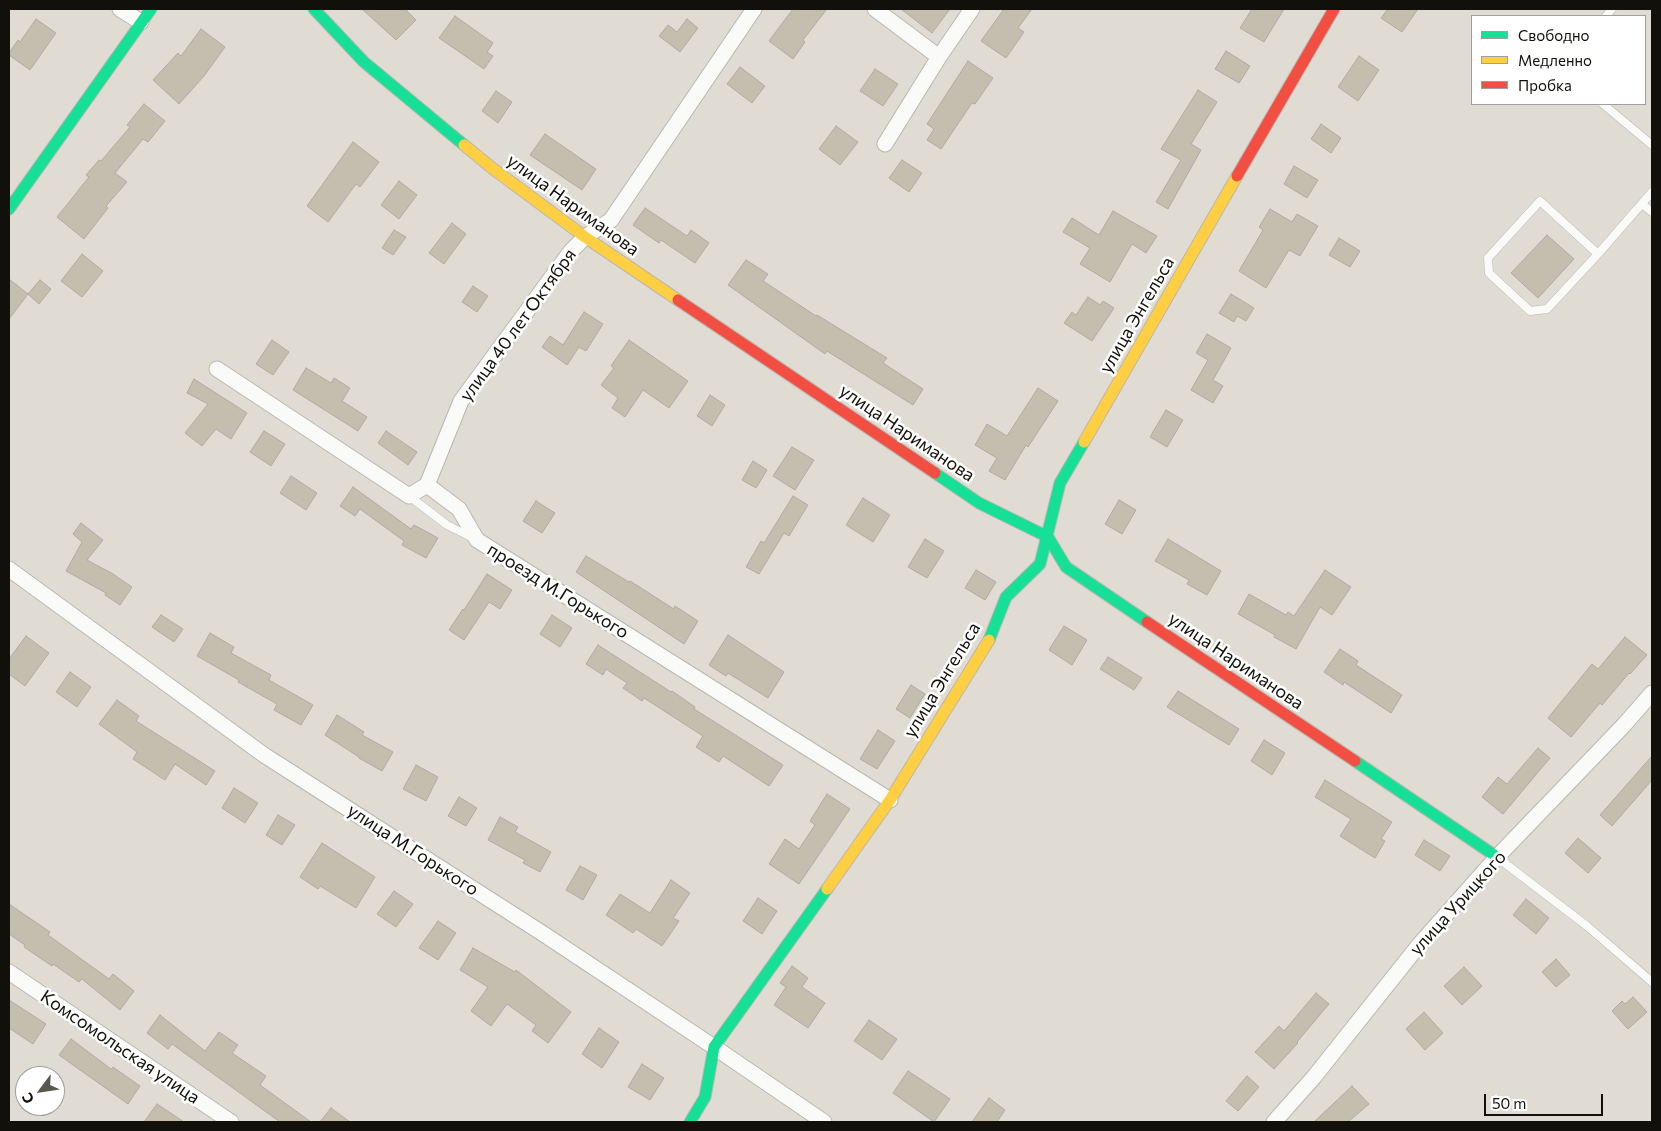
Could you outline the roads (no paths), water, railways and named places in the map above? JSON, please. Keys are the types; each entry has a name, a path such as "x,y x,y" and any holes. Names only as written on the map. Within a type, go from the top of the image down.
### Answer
{"street":[{"path":"120,9 141,22"},
{"path":"9,209 151,9"},
{"name":"улица Нариманова","path":"314,9 364,62 492,168 584,238 979,503 1048,537 1066,567 1497,857"},
{"name":"улица 40 лет Октября","path":"427,485 460,401 571,250 584,238 610,220 754,9"},
{"path":"875,9 939,57"},
{"path":"885,144 939,57 972,9"},
{"name":"улица Энгельса","path":"690,1122 705,1097 714,1047 890,800 988,644 1006,597 1040,564 1060,483 1334,9"},
{"path":"217,369 409,496 427,485"},
{"name":"проезд М.Горького","path":"427,485 459,509 477,540 890,800"},
{"name":"улица М.Горького","path":"9,568 264,755 542,933 824,1122"},
{"name":"улица Урицкого","path":"1274,1122 1314,1077 1419,945 1497,857 1624,725 1652,693"},
{"name":"Комсомольская улица","path":"9,972 231,1122"}],"lane":[{"path":"1604,105 1652,145"},
{"path":"1598,254 1540,201 1488,258 1489,273 1530,310 1548,309 1598,254 1652,192"},
{"path":"1642,204 1652,212"},
{"path":"409,496 447,525 477,540"},
{"path":"1497,857 1587,926 1652,982"}]}
